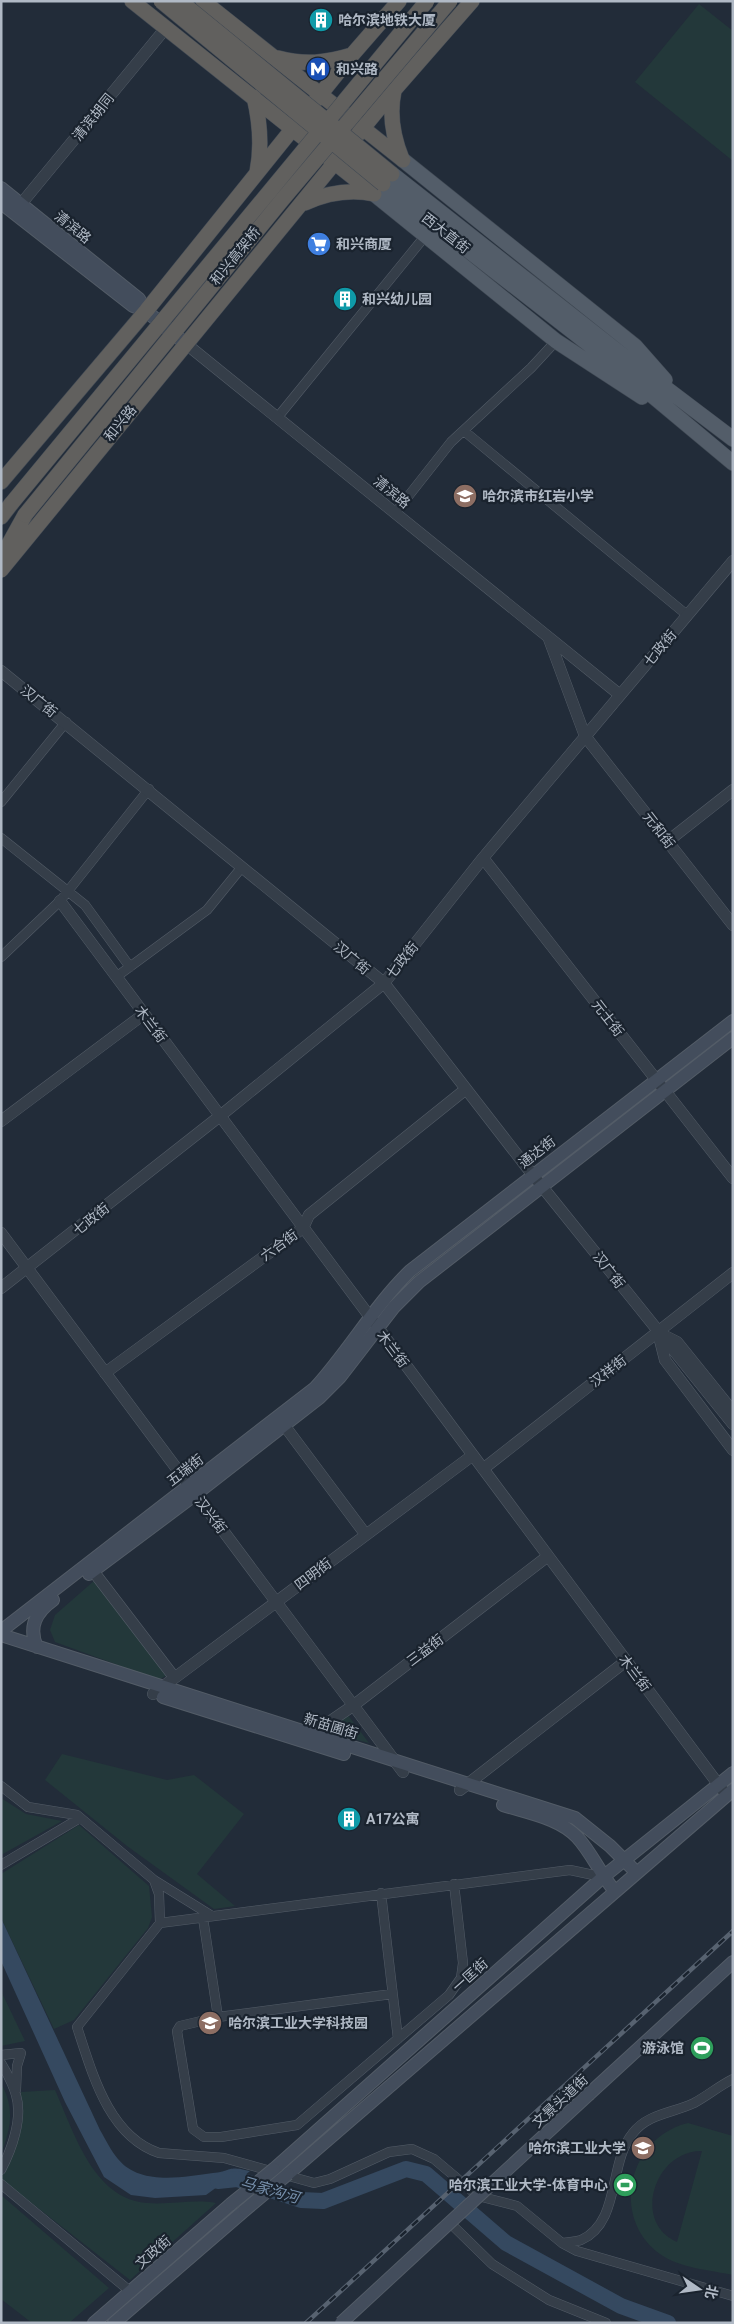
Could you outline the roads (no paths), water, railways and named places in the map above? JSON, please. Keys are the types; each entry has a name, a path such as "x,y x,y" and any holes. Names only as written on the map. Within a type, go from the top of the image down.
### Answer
{"highway":[{"path":"132,1 165,29 336,162 383,184"},
{"name":"西大直街","path":"161,1 383,184"},
{"name":"西大直街","path":"180,1 383,184"},
{"path":"203,1 403,160"},
{"path":"1,487 6,476 146,311 352,55 399,1"},
{"name":"和兴高架桥","path":"1,517 427,1"},
{"name":"和兴高架桥","path":"25,516 282,200 450,1"},
{"name":"和兴路","path":"1,570 185,343 395,89 472,1"},
{"path":"274,58 312,63 330,62 352,55"},
{"path":"395,89 390,109 396,145 403,160"},
{"path":"254,97 258,113 260,154 256,174"},
{"path":"301,205 322,196 383,184"},
{"path":"1,545 25,516"},
{"path":"1,558 25,516"}],"main road":[{"path":"403,160 635,346 687,415"},
{"path":"383,184 426,235 556,341 610,377 687,415"},
{"name":"西大直街","path":"383,184 622,362 687,415 733,463"},
{"name":"清滨路","path":"1,188 139,299 146,311"},
{"name":"清滨路","path":"1,203 133,306 146,311 185,343"},
{"name":"西大直街","path":"687,415 733,439"},
{"name":"通达街","path":"370,1317 386,1295 410,1271 532,1174 733,1021"},
{"path":"379,1330 394,1308 419,1282 733,1038"},
{"name":"五瑞街","path":"37,1647 33,1631 36,1616 45,1606 193,1490 315,1388 370,1317"},
{"name":"五瑞街","path":"1,1631 284,1425 330,1388 379,1330"},
{"name":"新苗圃街","path":"1,1635 157,1690 464,1788 560,1824 580,1842 614,1890"},
{"name":"新苗圃街","path":"1,1644 157,1690"},
{"name":"一匡街","path":"231,2204 274,2169 603,1877 733,1773"},
{"name":"新苗圃街","path":"464,1788 575,1818 636,1872"},
{"path":"614,1890 730,1793"},
{"name":"文政街","path":"114,2323 614,1890"},
{"name":"文景头道街","path":"341,2323 733,1962"},
{"name":"文政街","path":"94,2323 231,2204"}],"street":[{"name":"清滨胡同","path":"21,204 165,29"},
{"path":"277,418 426,235"},
{"path":"395,513 451,442 531,368 556,341"},
{"name":"清滨路","path":"185,343 620,695"},
{"path":"464,431 687,615"},
{"name":"七政街","path":"1,1288 28,1269 384,983 483,858 733,561"},
{"name":"元和街","path":"549,638 585,736 733,925"},
{"name":"汉广街","path":"1,670 149,789 384,983 657,1332 733,1424"},
{"path":"1,802 66,722"},
{"path":"1,957 60,902 149,789"},
{"path":"668,841 733,790"},
{"path":"1,838 69,890 85,906 130,967"},
{"name":"元士街","path":"483,858 733,1178"},
{"path":"116,977 207,910 242,867"},
{"name":"木兰街","path":"60,902 718,1785 730,1793"},
{"path":"1,1121 144,1014"},
{"name":"六合街","path":"105,1373 303,1228 309,1214 466,1089"},
{"name":"汉兴街","path":"1,1233 400,1767"},
{"name":"汉祥街","path":"483,1469 733,1273"},
{"name":"汉广街","path":"657,1332 677,1342 733,1412"},
{"name":"汉广街","path":"657,1332 694,1385 733,1434"},
{"name":"汉广街","path":"657,1332 665,1360 733,1450"},
{"path":"284,1425 366,1535"},
{"name":"四明街","path":"157,1690 473,1455"},
{"name":"三益街","path":"306,1739 354,1705 548,1556"},
{"path":"93,1570 174,1677"},
{"path":"464,1788 626,1660"},
{"path":"1,1786 28,1808 80,1818 154,1880 207,1917 218,2017"},
{"path":"1,1865 80,1818"},
{"path":"160,1923 570,1870 603,1877"},
{"path":"154,1880 159,1894 160,1923 77,2027 93,2075 108,2106 137,2142 160,2153 224,2158 314,2183 330,2179 389,2152 412,2150 434,2159 478,2196 517,2206 562,2243 577,2251 733,2296"},
{"path":"392,1994 218,2017 180,2026 177,2031 193,2128 204,2137 221,2137 297,2125 449,1995 461,1978 463,1963 454,1884"},
{"path":"381,1893 398,2039"},
{"path":"1,2055 21,2053 17,2072 16,2095 18,2107 15,2133 1,2170"},
{"path":"1,2063 16,2095"},
{"path":"562,2243 580,2240 592,2232 609,2208 621,2155 632,2133 645,2121 694,2103 733,2079"},
{"path":"1,2184 130,2292"},
{"path":"450,2223 492,2264 549,2300 606,2323"}],"water":[{"path":"1,1918 100,2130 118,2159 127,2168 138,2173 162,2178 219,2172 233,2168 250,2171 232,2186 217,2187 206,2195 155,2198 131,2195 104,2177 65,2102 1,1961"}],"waterway":[{"name":"马家沟河","path":"218,2181 237,2179 301,2200 323,2201 406,2169 426,2174 506,2243 621,2306 668,2323"}],"railway":[{"path":"306,2323 733,1931"}],"place":[{"name":"哈尔滨地铁大厦","path":"321,20"},
{"name":"和兴路","path":"318,69"},
{"name":"和兴商厦","path":"319,244"},
{"name":"和兴幼儿园","path":"345,299"},
{"name":"哈尔滨市红岩小学","path":"465,496"},
{"name":"A17公寓","path":"349,1819"},
{"name":"哈尔滨工业大学科技园","path":"210,2023"},
{"name":"游泳馆","path":"702,2048"},
{"name":"哈尔滨工业大学","path":"643,2148"},
{"name":"哈尔滨工业大学-体育中心","path":"625,2185"}]}
